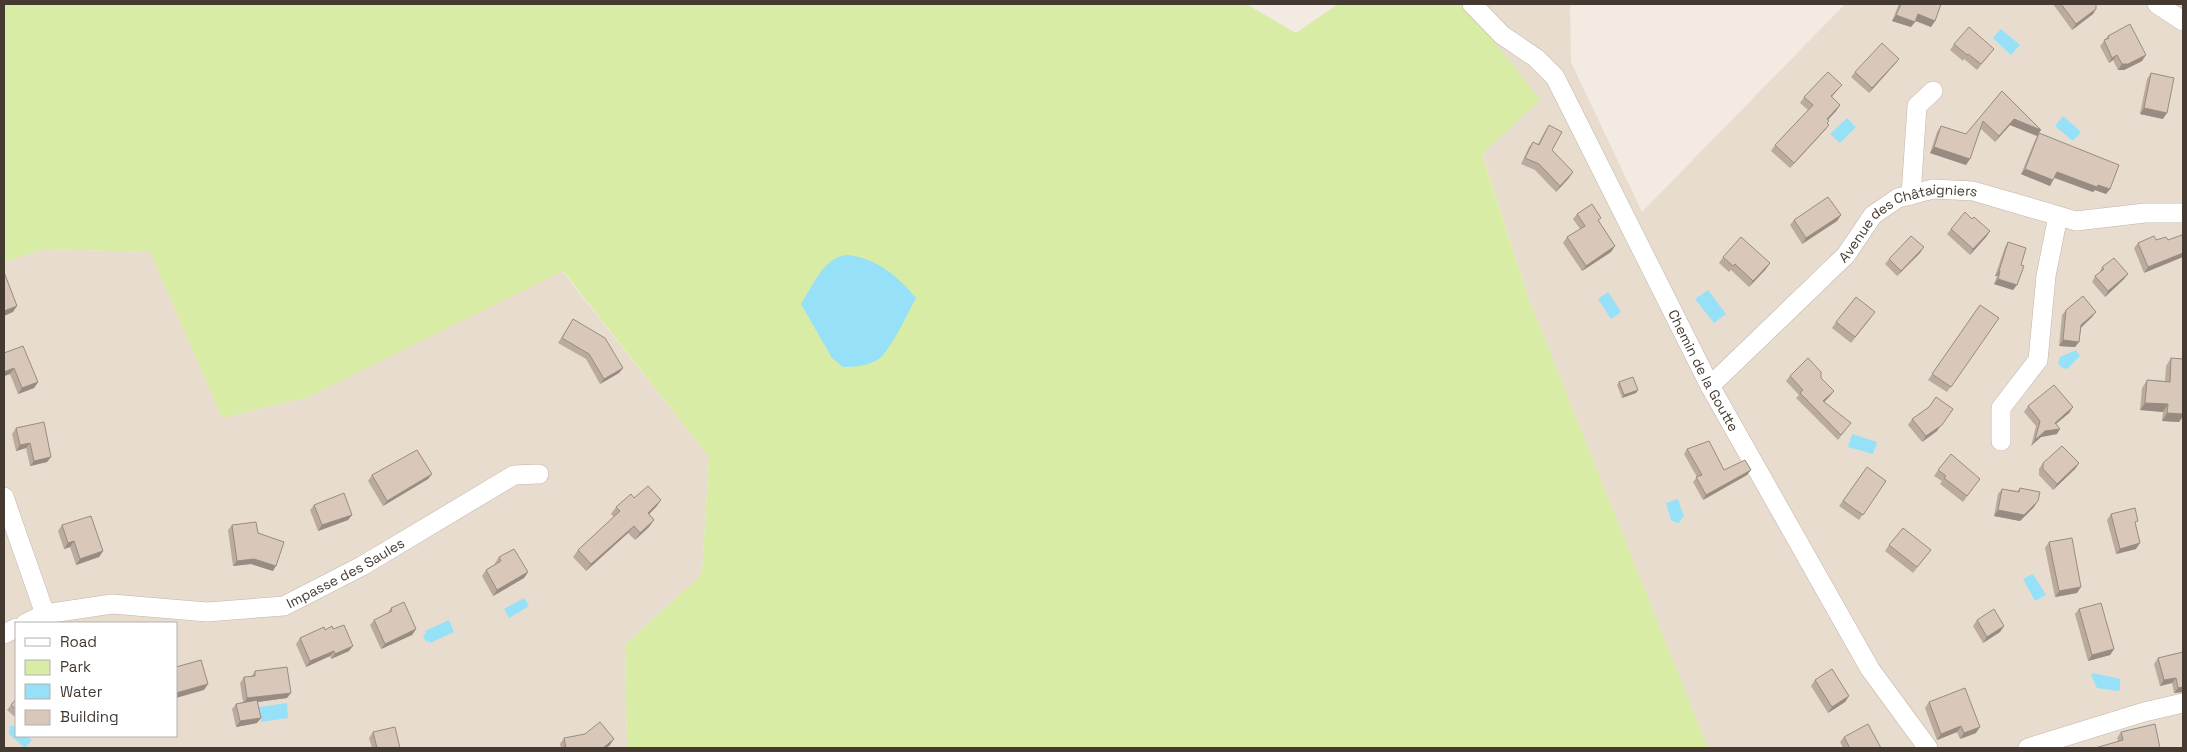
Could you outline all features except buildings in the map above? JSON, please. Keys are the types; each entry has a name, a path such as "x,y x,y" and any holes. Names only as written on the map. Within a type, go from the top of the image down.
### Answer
{"street":[{"name":"Chemin de la Goutte","path":"1472,4 1502,35 1536,58 1555,77 1710,386 1870,669 1928,748"},
{"path":"2157,4 2183,22"},
{"path":"1911,195 1917,106 1933,91"},
{"name":"Avenue des Châtaigniers","path":"1710,386 1846,254 1873,215 1898,198 1933,189 1972,191 2076,221 2144,213 2183,213"},
{"path":"2001,441 2001,408 2038,360 2046,276 2058,216"},
{"name":"Impasse des Saules","path":"28,622 44,614 112,604 207,612 284,606 362,566 514,475 540,474"},
{"path":"4,497 44,614"},
{"path":"2028,748 2144,712 2183,703"}],"shaded area":[{"path":"1465,4 1570,4 1571,62 1642,212 1845,4 2183,4 2183,748 1708,748 1529,299 1482,153"},
{"path":"44,249 150,252 222,418 308,397 562,271 709,457 702,574 625,645 627,748 4,748 4,262"}],"green space":[{"path":"4,4 1246,4 1296,33 1338,4 1465,4 1540,100 1482,154 1529,299 1708,748 627,748 625,645 702,574 709,457 563,271 308,397 222,418 150,252 44,249 4,262"}],"water":[{"path":"2001,29 2020,45 2011,55 1993,38"},
{"path":"2063,116 2081,132 2073,141 2055,126"},
{"path":"1847,118 1856,127 1840,143 1830,134"},
{"path":"846,255 867,259 885,269 902,282 916,298 895,338 880,358 867,364 843,367 832,358 801,304 814,281 825,267 838,257"},
{"path":"1708,290 1726,314 1714,323 1695,299"},
{"path":"1608,292 1621,312 1611,319 1598,299"},
{"path":"2076,350 2080,356 2067,369 2061,367 2058,363 2060,357"},
{"path":"1852,434 1877,442 1873,454 1848,447"},
{"path":"1678,499 1684,517 1677,523 1671,520 1666,503"},
{"path":"2033,574 2046,595 2035,601 2023,579"},
{"path":"524,598 529,606 509,618 504,609"},
{"path":"449,620 454,632 430,643 429,641 426,642 423,635 426,634 425,631"},
{"path":"2093,673 2120,679 2119,691 2097,688 2091,675"},
{"path":"287,703 288,718 261,722 259,707"},
{"path":"10,726 15,726 15,737 28,737 32,740 25,748 9,734"}]}
